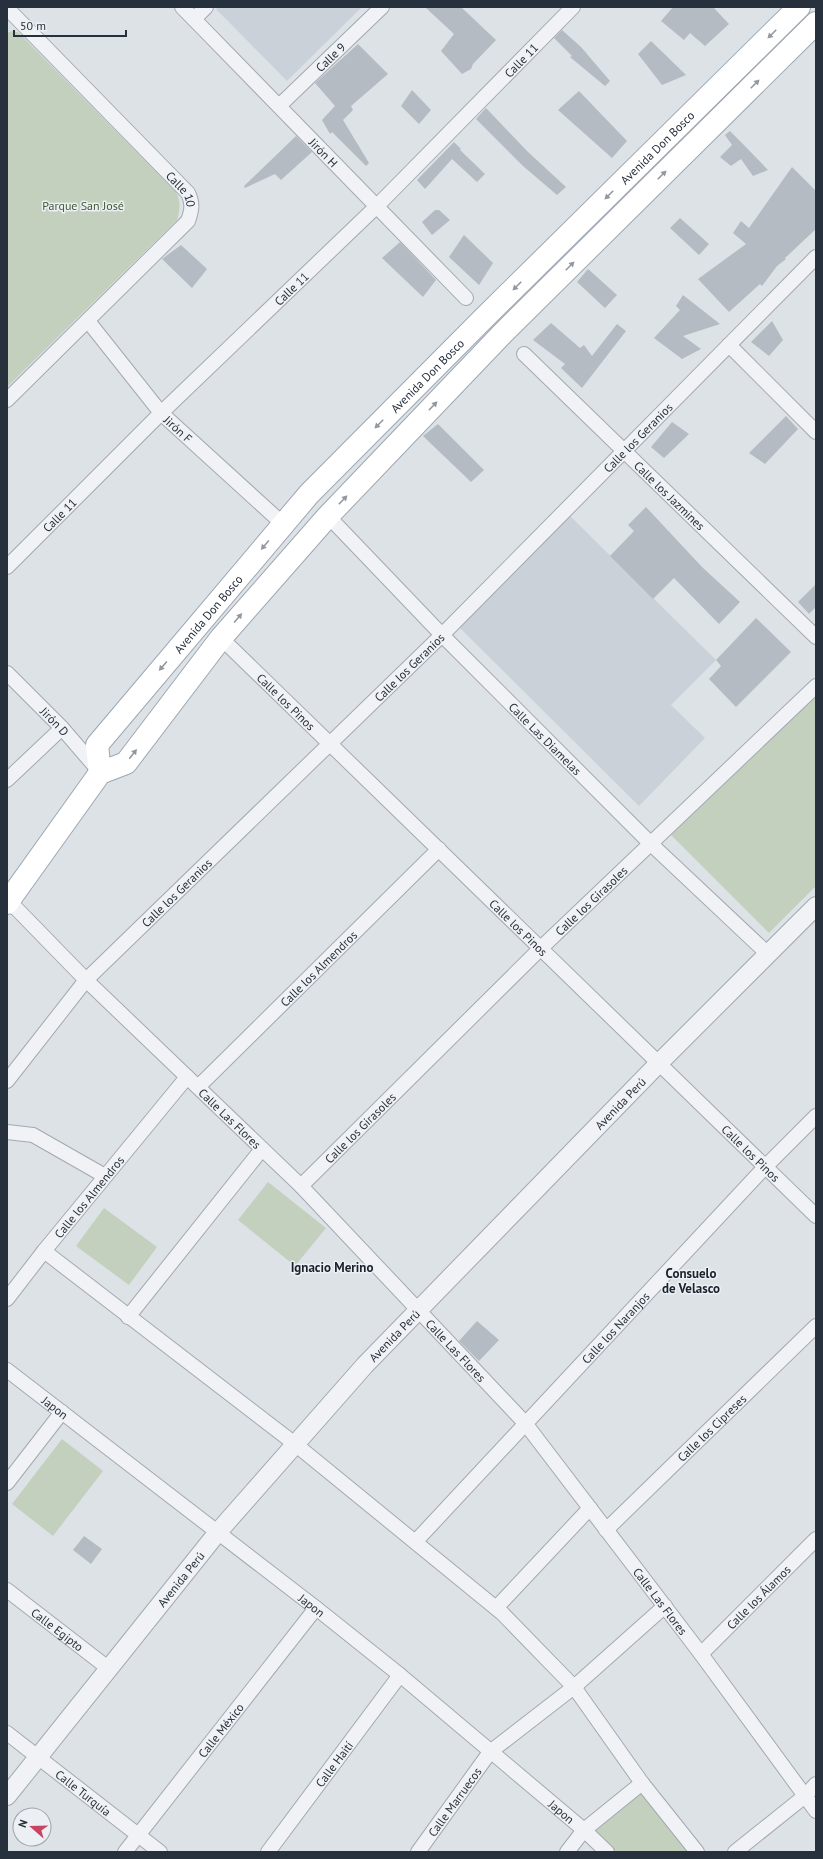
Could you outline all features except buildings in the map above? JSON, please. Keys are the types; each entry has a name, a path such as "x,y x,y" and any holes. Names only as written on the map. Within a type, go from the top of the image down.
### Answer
{"main road":[{"name":"Avenida Don Bosco","path":"800,7 485,317 309,494 97,745 100,773 126,763 221,638 328,516 503,333 816,23"},
{"path":"485,317 503,333"},
{"path":"8,902 100,773"}],"street":[{"name":"Jirón H","path":"182,7 466,298"},
{"path":"194,19 206,7"},
{"name":"Calle 9","path":"279,106 382,7"},
{"name":"Calle 11","path":"7,566 161,413 377,206 573,7"},
{"name":"Calle 10","path":"7,400 188,221 192,211 192,201 188,193 12,12"},
{"name":"Calle los Geranios","path":"7,1081 86,980 442,635 816,257"},
{"name":"Jirón F","path":"88,321 161,413 283,524"},
{"path":"729,345 816,432"},
{"name":"Calle los Jazmines","path":"524,354 816,637"},
{"name":"Calle Las Diamelas","path":"328,516 442,635 651,844 769,955"},
{"name":"Calle los Pinos","path":"221,638 330,742 816,1216"},
{"name":"Jirón D","path":"7,673 62,728 100,773"},
{"name":"Calle los Girasoles","path":"301,1186 541,948 816,686"},
{"path":"7,780 62,728"},
{"name":"Calle los Almendros","path":"198,1087 439,849"},
{"name":"Calle Las Flores","path":"8,902 186,1077 301,1186 525,1423 665,1606 816,1811"},
{"name":"Avenida Perú","path":"7,1796 218,1532 365,1365 659,1063 769,955 816,906"},
{"name":"Calle los Almendros","path":"7,1299 186,1077"},
{"name":"Calle los Naranjos","path":"416,1541 765,1167 816,1116"},
{"path":"7,1132 33,1135 105,1176"},
{"path":"128,1317 262,1149"},
{"path":"44,1252 295,1444 416,1541 496,1608 574,1687 642,1783 697,1852"},
{"name":"Calle los Cipreses","path":"606,1530 816,1326"},
{"name":"Japon","path":"7,1370 316,1608 400,1675 584,1830 607,1852"},
{"path":"7,1483 62,1412"},
{"path":"496,1608 590,1508"},
{"name":"Calle los Álamos","path":"701,1654 816,1540"},
{"name":"Calle Egipto","path":"7,1590 108,1668"},
{"name":"Calle Marruecos","path":"418,1852 490,1752 574,1687 665,1606"},
{"name":"Calle México","path":"125,1852 316,1608"},
{"name":"Calle Haití","path":"268,1852 400,1675"},
{"name":"Calle Turquía","path":"7,1732 160,1852"},
{"path":"567,1852 584,1830 642,1783"},
{"path":"735,1852 805,1796 816,1784"}],"shaded area":[{"path":"218,7 362,7 287,81 216,9"},
{"path":"570,516 716,660 671,705 705,738 639,806 459,627"}],"green space":[{"name":"Parque San José","path":"12,31 18,32 176,192 180,206 177,220 7,387 7,33"},
{"path":"816,691 816,886 769,933 671,835"},
{"path":"268,1182 326,1228 295,1266 238,1220"},
{"path":"104,1208 157,1247 129,1285 76,1246"},
{"path":"62,1439 103,1471 53,1536 12,1504"},
{"path":"641,1788 693,1852 611,1852 590,1831"}],"district":[{"name":"Ignacio Merino","path":"332,1267"},
{"name":"Consuelo de Velasco","path":"691,1280"}]}
